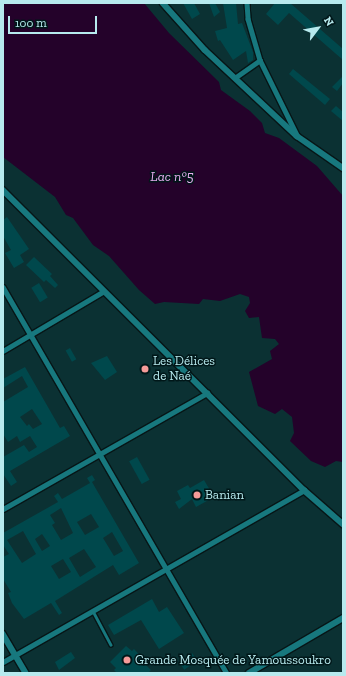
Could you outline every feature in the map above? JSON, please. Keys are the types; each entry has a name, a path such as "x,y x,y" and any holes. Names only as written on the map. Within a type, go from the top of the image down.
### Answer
{"street":[{"path":"163,3 177,21 298,136 343,168"},
{"path":"246,3 248,19 260,60 298,136"},
{"path":"236,77 260,60"},
{"path":"4,193 304,490 343,525"},
{"path":"3,287 227,673"},
{"path":"3,350 104,291"},
{"path":"3,509 207,393"},
{"path":"3,662 304,490"},
{"path":"249,673 343,618"},
{"path":"3,634 26,673"}],"lane":[{"path":"93,611 111,645"}],"water":[{"name":"Lac n°5","path":"3,3 144,3 169,33 219,82 221,90 250,111 262,123 265,133 279,138 317,166 343,196 343,462 336,461 325,467 311,461 290,441 294,433 292,417 282,409 275,414 258,406 249,372 272,359 270,351 279,344 275,339 262,338 259,317 249,318 245,311 250,303 249,297 240,294 220,301 203,299 199,304 164,302 155,304 139,290 109,256 93,245 73,218 66,215 55,197 3,157"}],"building":[{"path":"183,3 194,3 200,14 192,19"},
{"path":"209,3 215,3 220,12 214,17"},
{"path":"223,3 236,3 238,24 242,23 253,52 253,60 248,63 246,51 233,60 220,40 218,41 215,31 227,28"},
{"path":"275,3 290,3 343,49 343,60 289,13 278,25 266,14"},
{"path":"293,69 330,99 325,105 289,74"},
{"path":"343,76 343,83 337,91 332,87"},
{"path":"336,106 343,112 343,121 331,111"},
{"path":"7,217 29,249 20,255 24,262 14,268 5,253 11,250 3,236 3,220"},
{"path":"34,257 52,274 50,276 58,285 55,288 46,280 44,282 26,265"},
{"path":"39,283 48,298 40,302 31,288"},
{"path":"70,348 76,359 72,362 66,350"},
{"path":"107,356 117,372 105,380 91,363"},
{"path":"25,367 60,428 64,426 70,436 10,471 17,482 11,486 3,474 3,457 24,445 29,452 37,447 30,436 20,442 17,436 8,442 3,434 3,402 28,387 22,376 3,388 3,379","holes":["32,409 42,424 33,429 29,424 27,426 20,417"]},
{"path":"137,457 150,480 142,484 129,461"},
{"path":"92,475 95,480 92,482 139,563 119,575 113,565 55,601 62,613 59,615 51,603 24,619 12,603 8,593 11,592 3,579 3,557 9,554 3,545 3,533 58,502 54,496 58,493 62,499 90,483 87,478","holes":["61,508 73,533 61,540 52,525 55,523 50,515","91,514 99,527 85,535 77,522","23,531 36,554 22,563 7,540","112,532 123,551 114,556 103,538","42,534 50,546 42,551 35,539","84,549 96,567 80,577 69,558","63,559 71,572 59,579 51,566"]},
{"path":"204,480 214,497 196,507 192,499 179,509 175,502 181,499 177,491 188,485 190,488"},
{"path":"152,599 159,612 167,607 184,633 159,649 141,620 114,635 108,625"},
{"name":"Grande Mosquée de Yamoussoukro","path":"126,646 132,651 134,649 147,663 146,665 151,670 148,673 117,673 114,670 116,668 110,662"},
{"path":"71,652 75,658 59,670 55,662"},
{"path":"192,653 197,660 184,670 179,662"}],"place":[{"name":"Les Délices de Naé","path":"145,369"},
{"name":"Banian","path":"197,495"},
{"name":"Grande Mosquée de Yamoussoukro","path":"127,660"}]}
